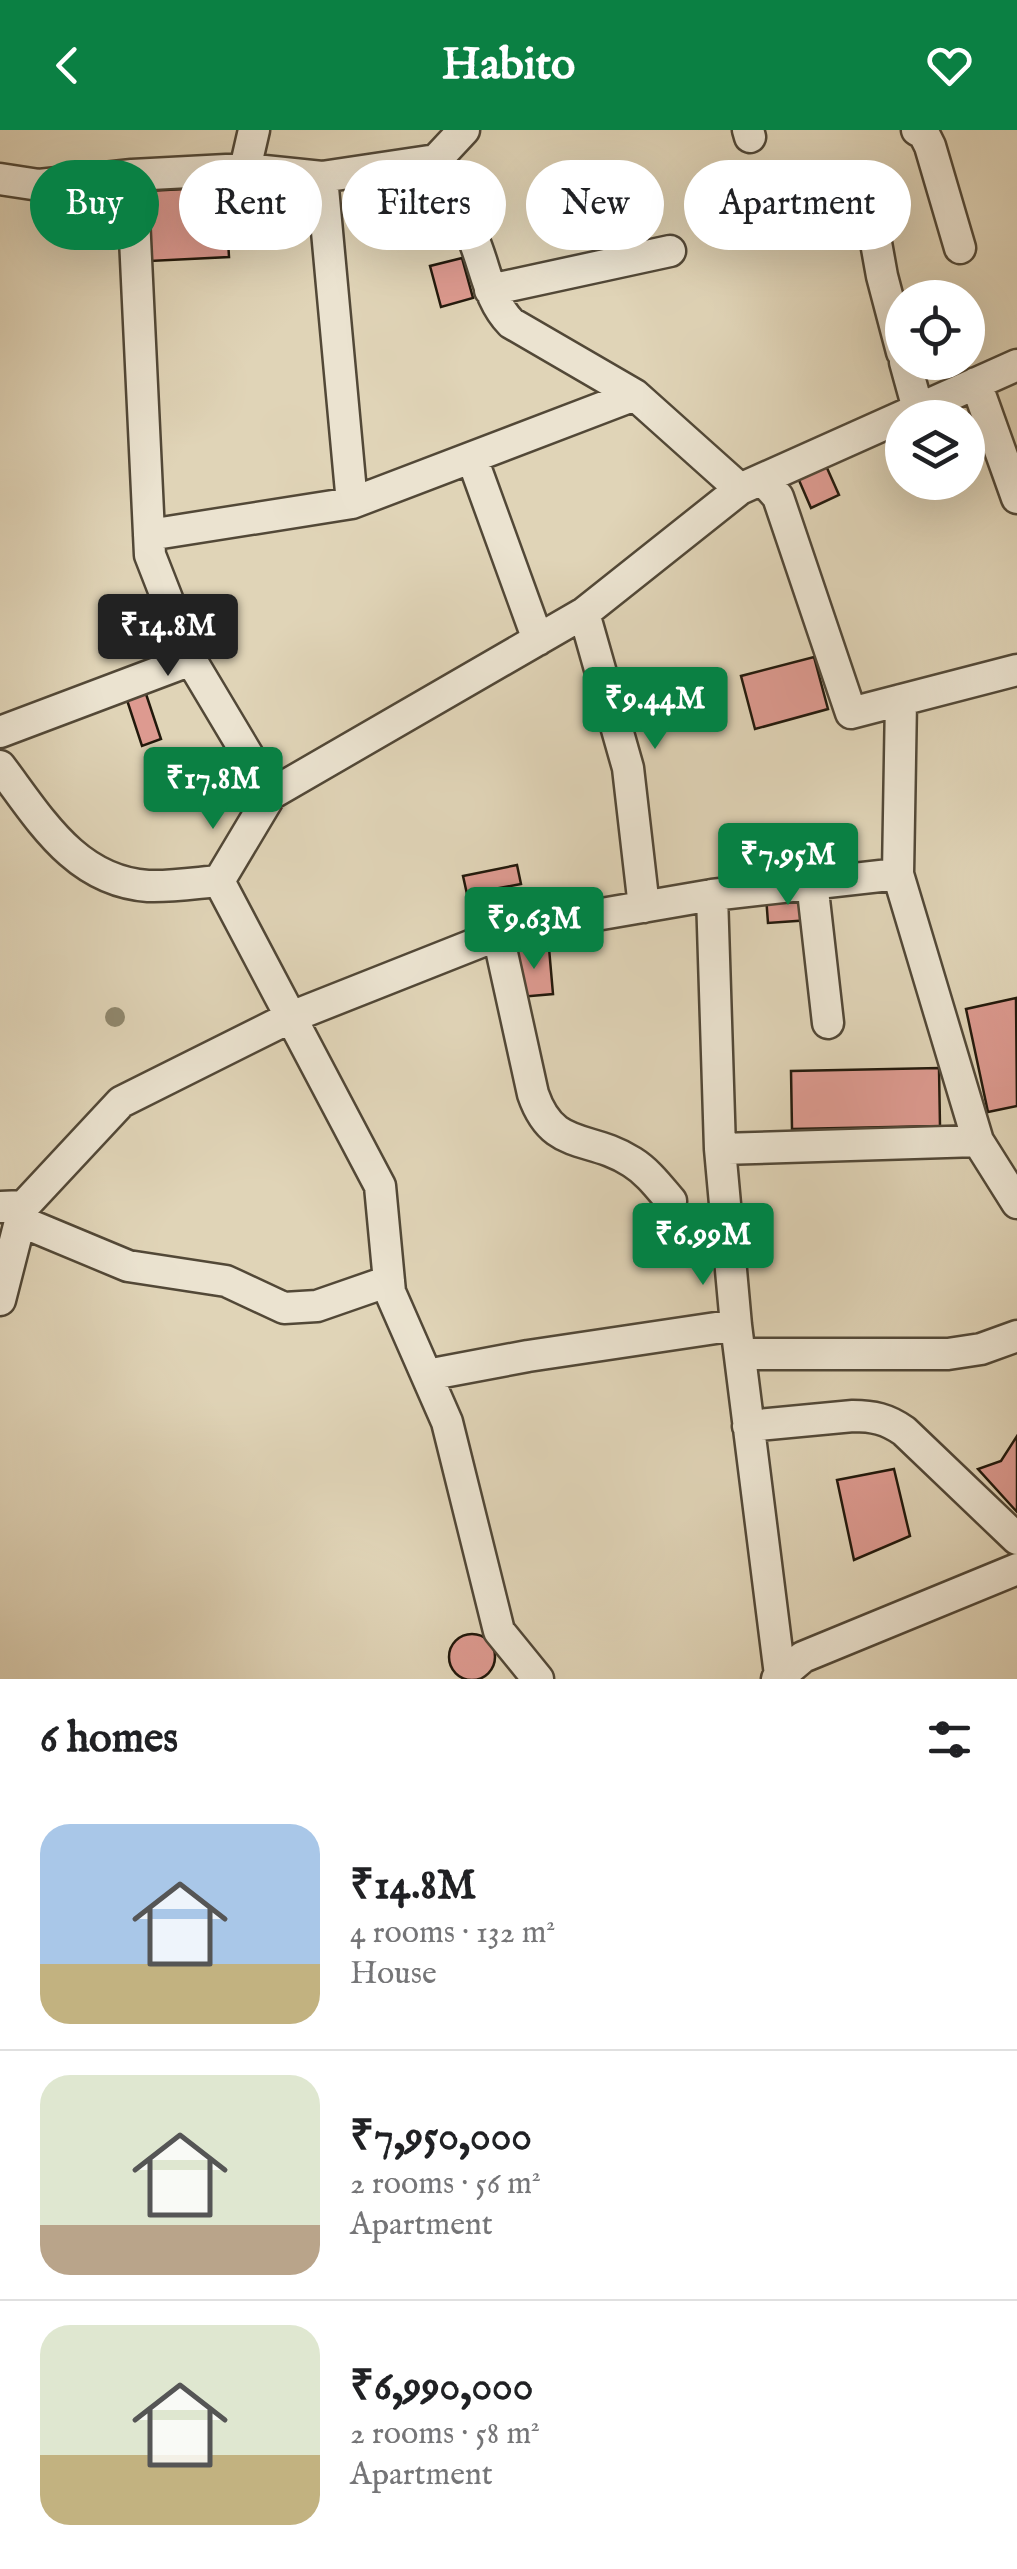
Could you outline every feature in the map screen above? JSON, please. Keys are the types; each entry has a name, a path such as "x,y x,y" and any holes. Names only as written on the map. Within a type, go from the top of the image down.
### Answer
{"street":[{"path":"247,160 254,130"},
{"path":"436,160 464,130"},
{"path":"917,130 930,146 960,248"},
{"path":"342,174 322,177 352,503"},
{"path":"0,179 30,183"},
{"path":"136,250 150,555 192,660 271,794"},
{"path":"477,250 499,310 511,322 635,395 751,484 778,497 851,713 1017,670"},
{"path":"490,290 670,250"},
{"path":"878,250 885,287"},
{"path":"939,400 1017,365"},
{"path":"976,384 1017,498"},
{"path":"150,535 352,503 635,395"},
{"path":"220,881 271,794 584,613 751,484 885,424"},
{"path":"472,458 538,640"},
{"path":"584,613 628,768 644,907"},
{"path":"0,732 192,660"},
{"path":"900,700 898,874 978,1141 1017,1203"},
{"path":"0,766 56,839 96,872 148,886 220,881"},
{"path":"0,1300 15,1211 121,1102 291,1016 498,935 712,895 898,874"},
{"path":"220,881 380,1186 390,1292 447,1422 499,1631 538,1679"},
{"path":"812,882 828,1024"},
{"path":"712,895 720,1150 738,1339 779,1677"},
{"path":"498,935 540,1113 550,1127 567,1138 615,1152 632,1162 648,1173 671,1201"},
{"path":"720,1150 978,1141"},
{"path":"15,1211 128,1266 226,1280 284,1308 317,1306 389,1281"},
{"path":"427,1375 528,1356 738,1339 948,1354 982,1349 1017,1336"},
{"path":"748,1426 853,1416 890,1420 1017,1540"},
{"path":"779,1677 802,1657 1017,1568"}],"building":[{"path":"179,189 179,250 229,250 229,257 150,261 149,250 159,250 159,190"},
{"path":"462,258 473,298 441,307 430,266"},
{"path":"823,459 839,495 811,508 795,471"},
{"path":"814,657 828,709 755,729 741,676"},
{"path":"144,688 161,739 142,746 125,694"},
{"path":"517,865 521,884 467,894 463,876"},
{"path":"807,892 810,920 768,923 766,896"},
{"path":"549,948 553,994 520,997 516,951"},
{"path":"1016,998 1017,1106 988,1112 966,1009"},
{"path":"939,1068 940,1126 792,1129 791,1071"},
{"path":"1017,1436 1017,1512 978,1469 1001,1461"},
{"path":"894,1469 910,1536 854,1560 837,1480"},
{"path":"463,1635 481,1635 494,1648 494,1666 481,1679 463,1679 450,1666 450,1648"}]}
